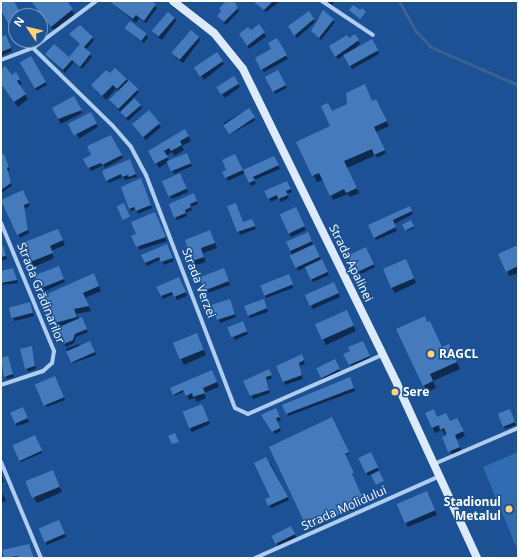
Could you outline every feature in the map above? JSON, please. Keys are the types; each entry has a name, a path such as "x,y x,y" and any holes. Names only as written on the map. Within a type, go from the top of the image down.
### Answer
{"street":[{"path":"48,37 96,1"},
{"name":"Strada Apalinei","path":"173,1 214,33 243,69 440,476 477,558"},
{"path":"322,1 373,36"},
{"path":"1,60 33,48"},
{"name":"Strada Verzei","path":"33,48 112,124 131,147 146,175 235,408 248,414 382,356"},
{"name":"Strada Grădinarilor","path":"1,224 54,351 52,363 43,371 1,385"},
{"path":"434,464 518,428"},
{"path":"1,462 41,558"},
{"name":"Strada Molidului","path":"255,558 440,476"}],"shaded area":[{"name":"Stadionul Metalul","path":"518,452 518,551 483,467"}],"building":[{"path":"1,1 14,1 18,8 8,8 8,23 1,10"},
{"path":"31,1 67,1 73,9 51,27 48,23 48,8 36,8"},
{"path":"109,1 151,1 156,4 144,21 136,15 133,19"},
{"path":"226,1 234,1 238,8 224,22 217,16 221,11 219,9"},
{"path":"253,1 273,1 264,10"},
{"path":"353,5 360,10 362,8 366,12 360,19 349,10"},
{"path":"323,10 334,19 319,38 311,31"},
{"path":"309,11 314,19 294,36 288,26"},
{"path":"168,12 175,18 158,37 152,31"},
{"path":"130,21 147,34 141,41 125,28"},
{"path":"259,24 265,32 247,46 239,34 248,27 251,30"},
{"path":"80,25 93,37 84,47 91,53 80,67 72,60 63,70 45,54 54,44 69,57 80,44 69,34"},
{"path":"191,30 199,37 180,60 171,53"},
{"path":"1,32 3,36 6,35 8,48 11,48 1,52"},
{"path":"355,34 359,40 335,57 329,46 347,35 349,38"},
{"path":"277,38 287,55 261,70 255,58 271,49 268,43"},
{"path":"372,39 378,50 349,66 343,55"},
{"path":"217,52 223,61 200,77 194,68"},
{"path":"31,56 46,82 35,88 20,62"},
{"path":"5,66 12,75 16,72 20,79 17,81 26,94 14,102 1,84 1,70"},
{"path":"115,68 127,79 117,89 113,85 102,96 91,85 106,70 110,73"},
{"path":"278,70 286,85 273,92 265,77"},
{"path":"234,76 239,84 221,95 216,87"},
{"path":"129,80 138,89 118,109 109,100"},
{"path":"365,84 372,101 376,99 387,121 374,127 385,150 374,155 372,149 344,161 357,188 346,193 344,189 330,196 319,173 312,176 296,142 330,126 321,106 328,103 332,111 347,104 346,93"},
{"path":"74,96 82,110 58,119 52,108"},
{"path":"134,98 141,105 126,118 120,112"},
{"path":"249,108 255,117 229,134 223,125"},
{"path":"149,110 160,123 143,137 132,124"},
{"path":"91,112 97,124 74,135 68,124"},
{"path":"185,129 189,136 180,141 182,145 171,151 169,148 164,151 168,157 155,164 148,151"},
{"path":"111,135 122,155 102,165 101,163 88,168 83,159 91,155 87,146"},
{"path":"187,153 191,163 171,171 167,161"},
{"path":"4,154 9,167 7,168 11,183 1,190 1,155"},
{"path":"235,154 243,170 225,178 222,172 226,170 222,160"},
{"path":"274,156 279,165 253,177 255,180 249,183 243,170"},
{"path":"130,159 136,174 129,177 128,175 122,177 121,174 106,181 102,171"},
{"path":"180,173 187,189 169,197 162,181"},
{"path":"141,178 151,205 136,211 134,207 129,209 121,187"},
{"path":"287,181 291,189 286,191 288,195 278,199 277,195 268,199 264,191"},
{"path":"23,190 29,203 24,205 28,230 17,235 1,200"},
{"path":"194,193 197,201 190,204 191,207 185,210 186,213 174,218 169,204"},
{"path":"124,203 130,217 122,220 117,206"},
{"path":"236,203 243,222 252,219 255,226 237,232 227,206"},
{"path":"410,206 412,211 393,220 396,227 374,238 368,225"},
{"path":"296,207 305,226 289,234 280,215"},
{"path":"155,212 166,237 136,247 131,236 136,234 131,222"},
{"path":"411,220 414,226 405,231 402,225"},
{"path":"58,229 63,240 50,246 53,253 30,262 22,243"},
{"path":"210,230 215,243 201,248 204,257 192,261 185,240"},
{"path":"308,232 312,241 290,251 286,242"},
{"path":"167,244 173,258 161,262 159,257 145,263 141,255"},
{"path":"314,244 320,257 295,268 290,255"},
{"path":"3,245 6,256 1,257 1,246"},
{"path":"518,245 518,266 506,272 498,254"},
{"path":"366,247 374,264 356,273 348,255"},
{"path":"322,259 328,272 311,280 305,267"},
{"path":"406,259 414,278 391,288 383,269"},
{"path":"59,266 64,279 40,288 35,275"},
{"path":"13,268 17,280 1,283 1,271"},
{"path":"224,268 229,281 205,290 200,277"},
{"path":"94,273 99,286 83,293 89,306 74,309 77,317 55,323 43,296"},
{"path":"289,274 293,284 264,296 260,286"},
{"path":"179,277 186,292 174,297 172,292 161,296 156,287"},
{"path":"334,282 339,293 310,306 305,295"},
{"path":"230,299 235,314 217,320 212,305"},
{"path":"264,299 267,308 248,316 244,306"},
{"path":"30,302 33,313 12,318 9,308"},
{"path":"347,310 354,326 322,340 315,324"},
{"name":"RAGCL","path":"425,316 427,322 430,321 442,347 449,344 457,362 430,374 433,381 423,386 396,329"},
{"path":"82,317 87,329 75,334 73,340 64,344 57,328"},
{"path":"243,321 247,331 231,338 227,327"},
{"path":"197,333 204,350 180,359 173,343"},
{"path":"90,341 95,352 71,363 66,352"},
{"path":"363,341 370,356 349,365 343,354 350,351 348,347"},
{"path":"32,346 35,366 25,369 20,349"},
{"path":"302,354 304,360 299,363 302,375 283,382 276,366"},
{"path":"8,356 13,374 4,377 1,358"},
{"path":"335,359 340,369 321,378 316,369"},
{"path":"269,369 272,375 266,377 269,390 250,396 243,381"},
{"path":"212,370 217,382 203,388 205,393 193,397 192,393 186,396 183,390 173,395 170,388"},
{"path":"55,376 64,397 44,406 35,385"},
{"path":"350,377 354,388 286,414 282,405"},
{"path":"202,404 209,421 189,429 183,412"},
{"path":"23,407 28,418 15,424 10,413"},
{"path":"276,408 280,417 276,418 280,428 272,432 261,415"},
{"path":"434,409 437,417 446,413 450,421 457,418 464,431 455,435 460,447 448,452 442,437 447,435 444,428 440,430 439,425 432,428 425,413"},
{"path":"510,409 515,422 503,427 498,414"},
{"path":"332,417 349,452 345,454 354,473 352,474 361,494 364,493 368,501 308,530 269,447"},
{"path":"175,433 179,442 172,444 168,436"},
{"path":"35,435 42,450 20,461 12,446"},
{"path":"371,452 378,467 365,473 358,458"},
{"path":"266,457 288,497 268,506 265,499 270,497 254,463"},
{"path":"53,470 60,487 32,498 25,481"},
{"path":"379,471 384,481 376,485 371,475"},
{"path":"427,491 435,510 405,523 397,504"},
{"path":"59,520 65,534 45,542 39,529"},
{"path":"291,526 295,534 275,544 271,536"},
{"path":"29,544 34,558 18,558 17,556 4,558 2,550"}],"waterway":[{"path":"399,1 415,30 431,47 518,85"}],"place":[{"name":"RAGCL","path":"431,354"},
{"name":"Sere","path":"395,392"},
{"name":"Stadionul Metalul","path":"509,509"}]}
